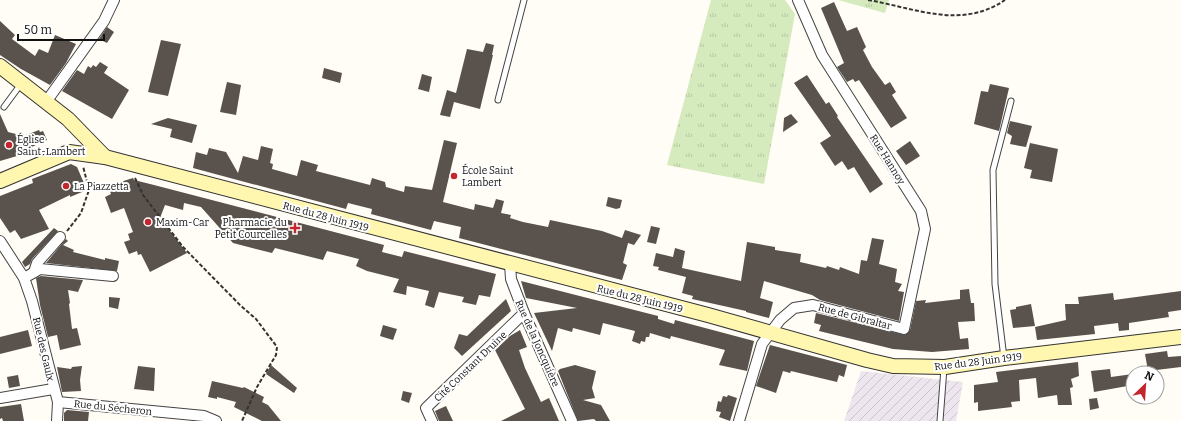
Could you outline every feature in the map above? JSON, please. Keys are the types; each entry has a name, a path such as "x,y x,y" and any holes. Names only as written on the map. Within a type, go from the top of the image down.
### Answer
{"main road":[{"path":"0,66 68,119 105,157"},
{"name":"Rue du 28 Juin 1919","path":"0,181 68,152 105,157 708,315 873,362 893,366 945,367 1004,358 1181,337"}],"street":[{"path":"46,102 104,21 114,0"},
{"name":"Rue Hannoy","path":"798,0 822,55 921,211 925,229 904,329"},
{"path":"34,272 37,263 60,237"},
{"name":"Rue des Gaulx","path":"1,245 24,278 32,301 49,366 53,389 58,402 57,421"},
{"name":"Rue de la Joncquière","path":"510,264 511,279 524,313 572,421"},
{"path":"24,278 40,269 113,276"},
{"name":"Rue de Gibraltar","path":"739,421 762,344 780,320 794,308 813,305 904,329"},
{"name":"Cité Constant Druine","path":"432,421 426,408 524,313"},
{"path":"0,398 53,389"},
{"name":"Rue du Sécheron","path":"58,402 204,416 216,421"}],"lane":[{"path":"498,100 524,0"},
{"path":"4,107 22,83"},
{"path":"1004,358 995,284 993,170 1011,101"},
{"path":"940,421 945,367"}],"path":[{"path":"868,0 946,16 959,16 984,12 1005,0"},
{"path":"60,237 72,227 81,214 89,190 80,153"},
{"path":"131,164 143,195 183,247 240,305 256,319 277,347 276,355 257,387 242,421"}],"shaded area":[{"path":"861,371 963,382 956,421 844,421"}],"green space":[{"path":"711,0 785,0 795,14 764,184 667,165"},
{"path":"838,0 889,0 885,13"}],"building":[{"path":"834,2 847,31 857,27 866,47 863,50 872,67 885,85 890,82 896,92 892,95 907,118 891,128 859,80 855,82 853,79 847,82 837,67 844,63 821,8"},
{"path":"0,21 15,35 12,39 35,56 39,49 48,53 55,35 76,44 66,63 50,85 21,69 0,55"},
{"path":"107,27 114,32 107,43 99,39"},
{"path":"161,40 181,44 168,96 148,92"},
{"path":"486,43 494,45 480,109 454,102 450,117 440,115 447,90 456,93 467,49 483,52"},
{"path":"100,62 108,67 104,73 129,90 112,119 62,91 77,70 84,74 88,66 91,68 93,65 96,67"},
{"path":"324,68 342,73 340,83 322,78"},
{"path":"422,74 432,77 429,92 418,89"},
{"path":"807,75 826,104 829,102 838,116 837,117 883,184 870,193 854,167 848,170 842,161 835,166 820,143 831,136 794,83"},
{"path":"227,82 241,85 236,115 220,112"},
{"path":"990,84 1009,88 999,131 974,124 981,91 988,92"},
{"path":"0,114 8,132 21,137 39,130 40,132 43,131 47,140 16,154 17,156 0,161"},
{"path":"791,114 798,122 783,132 784,118"},
{"path":"168,118 197,125 192,143 170,137 172,129 151,124"},
{"path":"1010,121 1032,126 1026,147 1010,144 1012,136 1007,133"},
{"path":"444,140 457,143 443,202 474,210 475,204 493,208 496,199 504,201 501,213 511,215 510,218 523,222 548,227 550,220 602,231 622,238 625,230 641,235 634,245 628,243 623,263 627,265 622,280 459,238 461,227 434,221 431,230 371,214 372,209 348,203 346,209 193,168 196,152 207,155 209,148 226,152 238,173 243,156 258,160 261,146 273,149 270,163 273,164 272,169 297,176 301,160 318,165 316,171 370,185 372,178 385,182 386,187 404,192 405,186 432,190"},
{"path":"910,141 920,156 906,165 896,151"},
{"path":"1030,143 1058,149 1052,182 1030,178 1032,170 1024,168"},
{"path":"71,164 77,167 87,190 70,197 70,195 39,210 49,229 21,239 15,230 10,233 0,218 0,196 33,183 32,179"},
{"path":"133,178 134,180 384,245 382,252 402,257 404,251 496,274 490,297 479,295 476,305 462,302 464,297 439,292 434,308 425,305 429,291 407,286 406,295 393,292 399,279 367,271 356,266 359,259 327,251 323,260 275,248 272,253 233,243 201,207 184,203 183,210 165,205 160,218 187,253 150,272 141,254 138,255 137,251 129,254 124,242 130,240 128,234 133,232 124,208 111,213 105,197 111,194 108,186"},
{"path":"608,197 622,200 620,208 616,209 606,206"},
{"path":"651,226 660,228 656,244 647,242"},
{"path":"54,228 58,231 32,259 30,264 25,267 22,262"},
{"path":"872,238 884,240 879,264 897,269 895,282 902,284 898,291 904,292 899,321 820,300 812,295 764,281 760,298 773,302 769,318 746,311 692,299 693,296 682,293 686,277 658,270 659,267 653,266 656,253 673,257 675,248 685,251 682,268 741,281 747,242 775,247 775,250 801,254 800,262 826,268 827,266 839,270 840,267 859,274 861,260 867,261"},
{"path":"66,239 68,241 63,245 74,250 73,252 105,260 105,258 119,261 117,271 46,263"},
{"path":"41,276 83,280 78,292 68,290 72,329 77,328 81,345 60,350 57,335 48,337 40,305 36,278"},
{"path":"521,281 658,316 658,319 674,324 675,320 754,341 747,371 719,365 725,350 671,336 670,339 650,333 649,337 646,337 645,342 641,341 640,344 632,341 635,331 603,323 600,335 573,328 572,332 558,328 552,351 534,313 577,308 526,298"},
{"path":"969,289 971,303 974,303 975,321 958,322 960,339 968,338 969,349 932,352 893,349 819,331 821,325 814,323 816,313 905,335 910,330 916,301 926,300 925,303 960,299 960,290"},
{"path":"1181,291 1181,310 1168,312 1169,317 1129,323 1129,330 1119,331 1118,323 1094,326 1095,334 1037,340 1035,327 1066,320 1065,304 1079,304 1078,297 1113,293 1114,300"},
{"path":"109,297 120,298 118,309 109,307"},
{"path":"506,299 511,311 462,356 454,348 459,334 467,336"},
{"path":"1031,304 1035,326 1013,328 1010,310 1016,309 1016,307"},
{"path":"383,325 397,329 393,340 380,336"},
{"path":"28,330 32,346 0,354 0,337"},
{"path":"520,330 527,347 519,350 525,368 541,402 549,398 559,421 501,421 525,409 495,350 510,336"},
{"path":"770,345 847,365 844,377 839,375 837,382 791,371 790,373 783,371 776,393 756,386"},
{"path":"1167,351 1168,357 1181,356 1181,367 1165,369 1165,365 1147,365 1145,354"},
{"path":"1078,362 1079,376 1071,379 1073,387 1070,388 1072,405 1058,405 1057,395 1038,398 1036,378 1019,380 1020,401 1011,402 1012,407 978,411 978,402 974,403 974,385 998,382 996,372"},
{"path":"271,365 297,388 294,393 266,374"},
{"path":"575,365 596,371 592,388 595,398 583,400 601,405 610,421 596,421 594,419 578,421 558,371 560,369"},
{"path":"82,366 80,380 81,391 62,392 57,367 71,369 72,367"},
{"path":"138,366 155,368 154,391 134,389"},
{"path":"1110,369 1111,377 1125,375 1125,386 1094,392 1091,371"},
{"path":"18,375 20,386 9,388 7,377"},
{"path":"212,381 244,387 264,397 262,402 268,405 281,421 262,421 234,407 236,402 217,397 217,399 208,397"},
{"path":"403,391 412,393 409,403 401,400"},
{"path":"728,395 737,398 730,421 719,417 721,412 716,411 718,401 721,402 723,396 727,397"},
{"path":"1097,398 1099,408 1090,410 1089,399"},
{"path":"21,404 24,421 3,421 2,418 0,419 0,407"},
{"path":"446,406 453,421 439,421 435,411"},
{"path":"67,410 89,412 88,421 64,421 64,413"}],"place":[{"name":"Église Saint-Lambert","path":"9,145"},
{"name":"École Saint Lambert","path":"454,176"},
{"name":"La Piazzetta","path":"66,186"},
{"name":"Maxim-Car","path":"148,222"},
{"name":"Pharmacie du Petit Courcelles","path":"295,228"}]}
